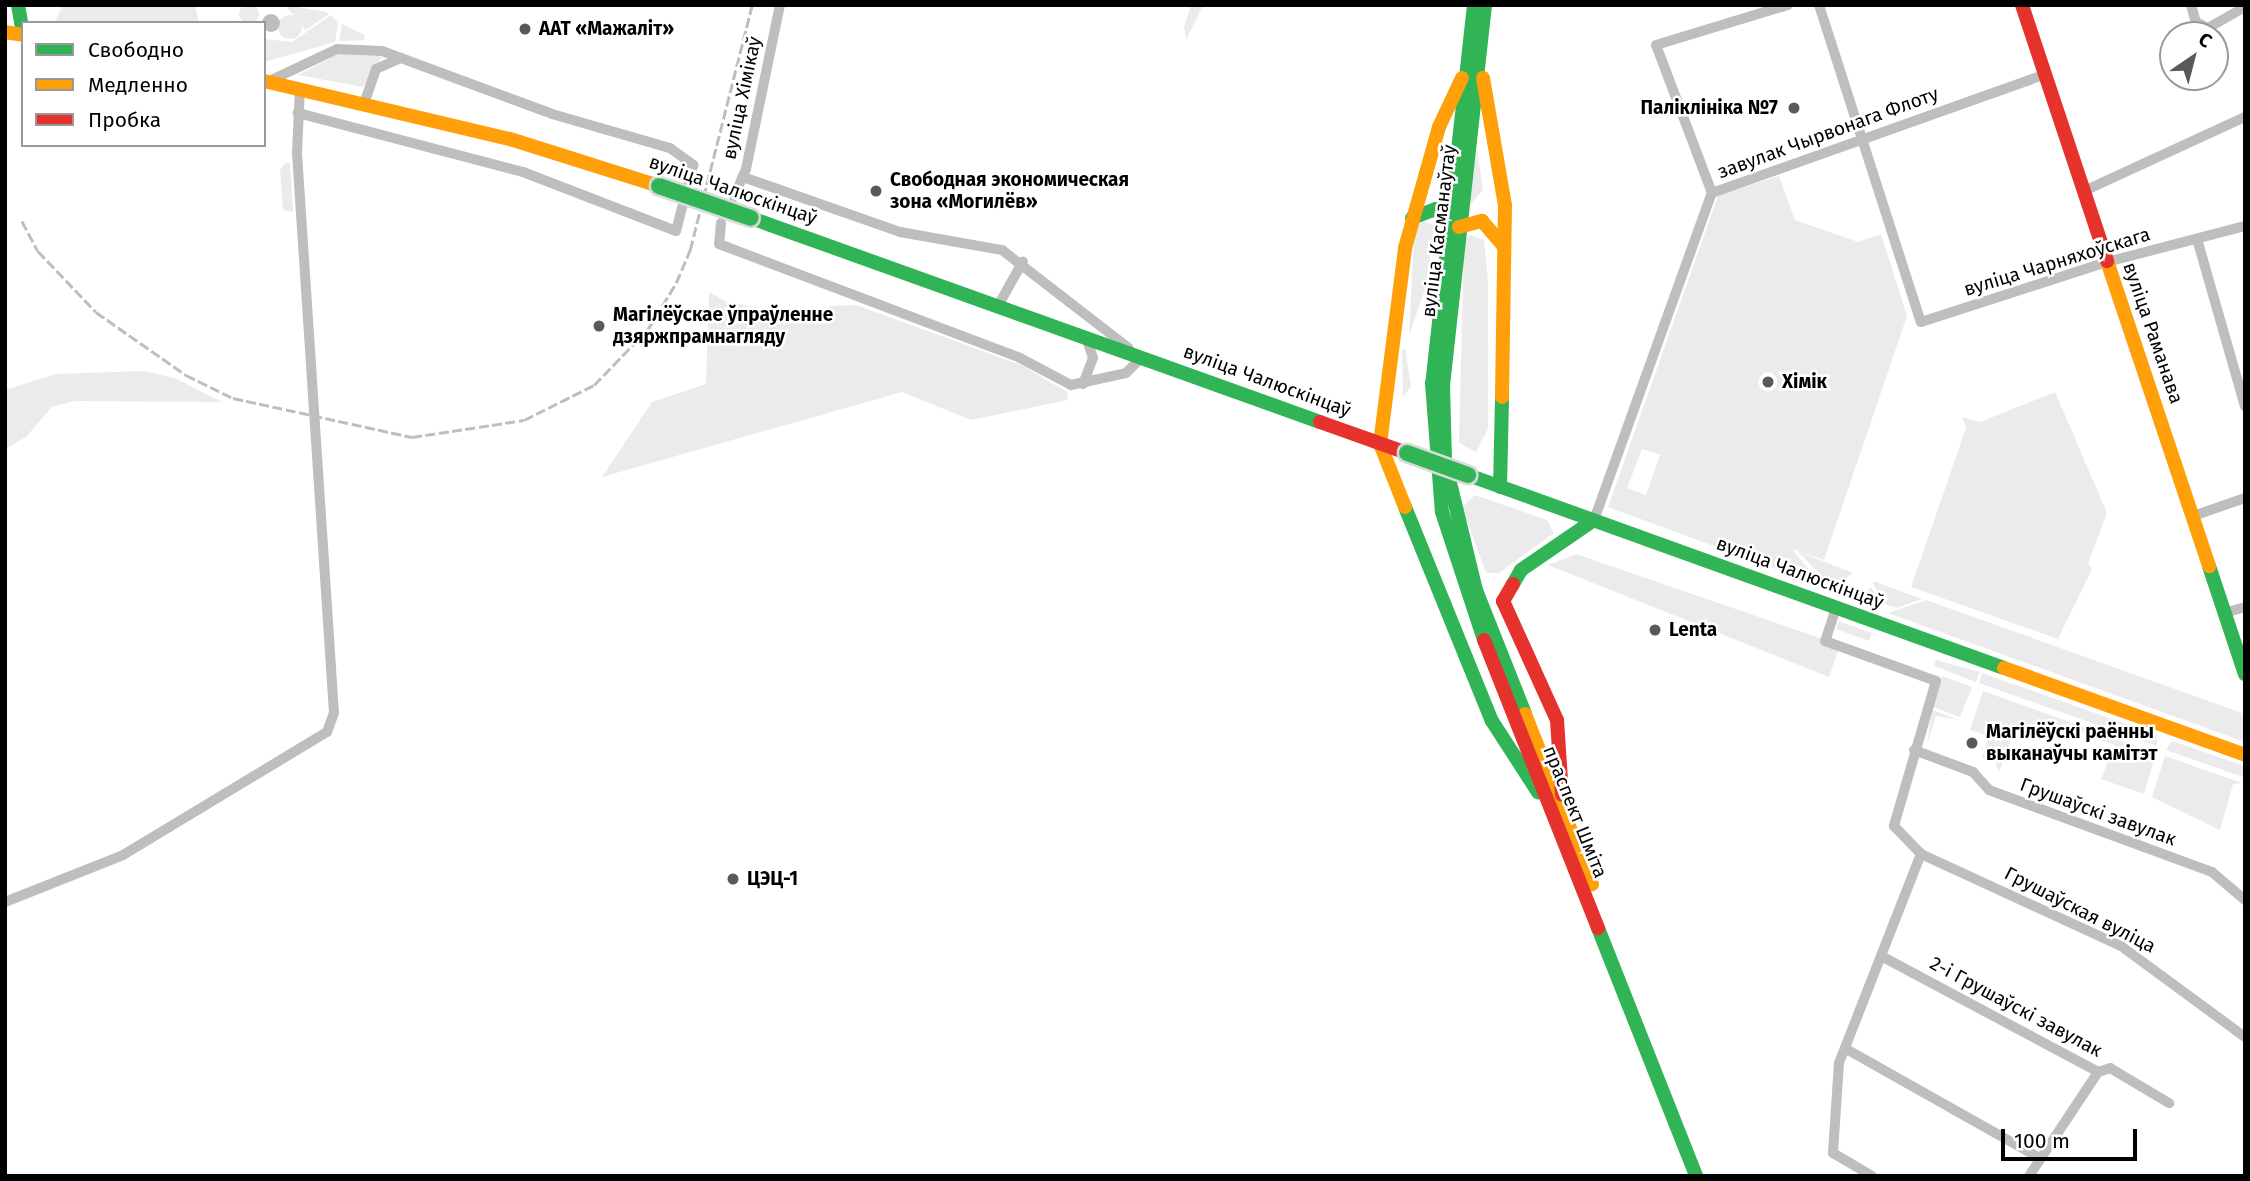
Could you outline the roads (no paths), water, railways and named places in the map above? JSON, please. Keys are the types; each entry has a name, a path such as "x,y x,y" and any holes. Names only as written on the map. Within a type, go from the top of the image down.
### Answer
{"main road":[{"name":"вуліца Касманаўтаў","path":"1474,5 1474,65"},
{"name":"вуліца Касманаўтаў","path":"1439,460 1432,383 1474,65 1485,5"},
{"name":"вуліца Раманава","path":"2022,5 2245,674"},
{"path":"1474,65 1439,127 1412,218 1380,444 1492,721 1556,807"},
{"path":"1474,65 1501,157 1504,247 1500,487"},
{"name":"вуліца Чалюскінцаў","path":"266,82 365,101 659,186 2245,755"},
{"path":"1412,218 1436,209 1454,226 1482,221 1504,247"},
{"name":"праспект Шміта","path":"1439,460 1464,589 1706,1176"},
{"path":"1556,807 1557,720 1503,601 1521,570 1594,520"},
{"name":"праспект Шміта","path":"1556,807 1696,1176"}],"street":[{"name":"вуліца Хімікаў","path":"734,197 743,177 780,5"},
{"path":"1712,193 1656,45 1788,5"},
{"path":"1819,5 1863,138"},
{"path":"2191,5 2196,22 2208,28 2245,7"},
{"path":"266,82 337,50 360,47 402,58 689,157 693,165 676,232 523,172 298,113"},
{"path":"365,101 376,69 402,58"},
{"name":"завулак Чырвонага Флоту","path":"1594,520 1712,193 2046,74"},
{"path":"5,902 123,855 327,732 334,713 298,113 300,88"},
{"path":"2084,191 2245,117"},
{"name":"вуліца Чарняхоўскага","path":"1863,138 1921,322 2107,262 2245,226"},
{"path":"721,223 719,244 1020,358 1071,386 1126,373 1143,359 1023,261 1002,250 900,232 743,177"},
{"path":"2197,239 2245,406"},
{"path":"998,306 1023,261"},
{"path":"1083,384 1093,358 1086,339"},
{"path":"2193,516 2245,498"},
{"path":"2224,613 2245,607"},
{"path":"1836,608 1825,641 1936,681 1914,750"},
{"name":"Грушаўская вуліца","path":"1914,750 1894,826 1921,854 2121,947 2245,1037"},
{"name":"Грушаўскі завулак","path":"1914,750 1973,772 1989,790 2212,872 2245,900"},
{"path":"1872,1176 1833,1153 1839,1063 1848,1051 1921,854"},
{"name":"2-і Грушаўскі завулак","path":"1883,957 2098,1072 2110,1068 2169,1103"},
{"path":"1848,1051 2040,1158"},
{"path":"2029,1176 2098,1072"}],"railway":[{"path":"22,221 38,251 96,312 186,375 233,398 412,437 524,420 594,385 648,329 676,283 690,250 752,5"}],"place":[{"name":"ААТ «Мажаліт»","path":"525,29"},
{"name":"Паліклініка №7","path":"1794,108"},
{"name":"Свободная экономическая зона «Могилёв»","path":"876,191"},
{"name":"Магілёўскае ўпраўленне дзяржпрамнагляду","path":"599,326"},
{"name":"Хімік","path":"1768,382"},
{"name":"Lenta","path":"1655,630"},
{"name":"Магілёўскі раённы выканаўчы камітэт","path":"1972,743"},
{"name":"ЦЭЦ-1","path":"733,879"}]}
